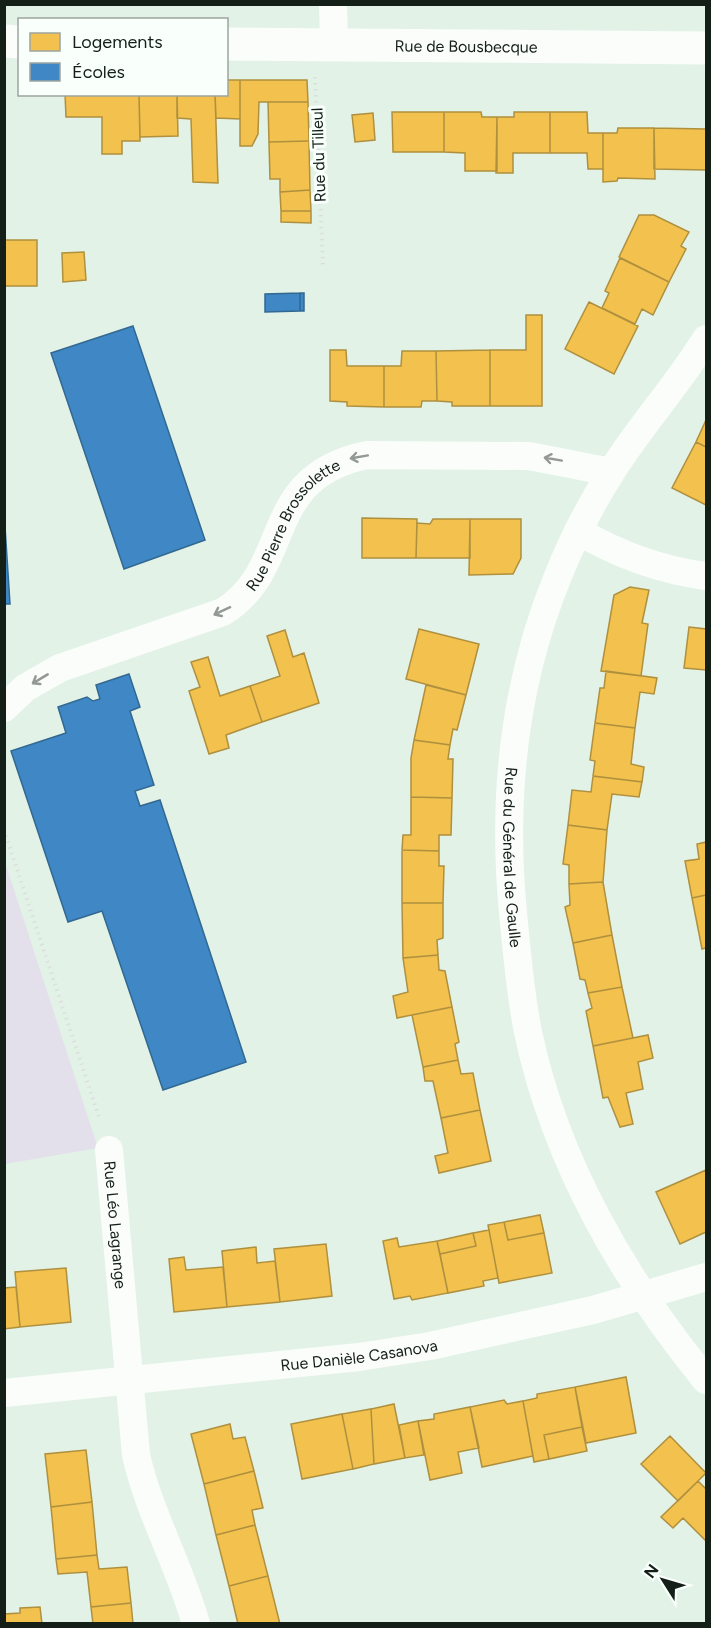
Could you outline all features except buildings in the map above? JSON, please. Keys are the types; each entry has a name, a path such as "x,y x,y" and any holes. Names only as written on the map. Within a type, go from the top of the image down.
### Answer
{"street":[{"path":"324,44 333,4"},
{"name":"Rue de Bousbecque","path":"228,44 706,48"},
{"name":"Rue du Général de Gaulle","path":"706,339 610,472 578,531 558,575 536,637 521,700 509,802 512,900 528,1031 554,1120 599,1222 669,1335 706,1380"},
{"name":"Rue Pierre Brossolette","path":"4,708 32,683 60,668 223,612 239,602 258,577 284,515 302,489 318,475 347,459 367,455 529,456 610,472"},
{"path":"578,531 624,556 649,565 673,572 706,576"},
{"name":"Rue Léo Lagrange","path":"109,1150 136,1455 142,1481 180,1574 196,1623"},
{"name":"Rue Danièle Casanova","path":"4,1393 359,1356 430,1346 644,1296 706,1277"}],"path":[{"name":"Rue du Tilleul","path":"323,265 324,44"},
{"name":"Rue Léo Lagrange","path":"4,830 109,1150"}],"shaded area":[{"path":"4,859 98,1148 5,1164 4,1164"}]}
